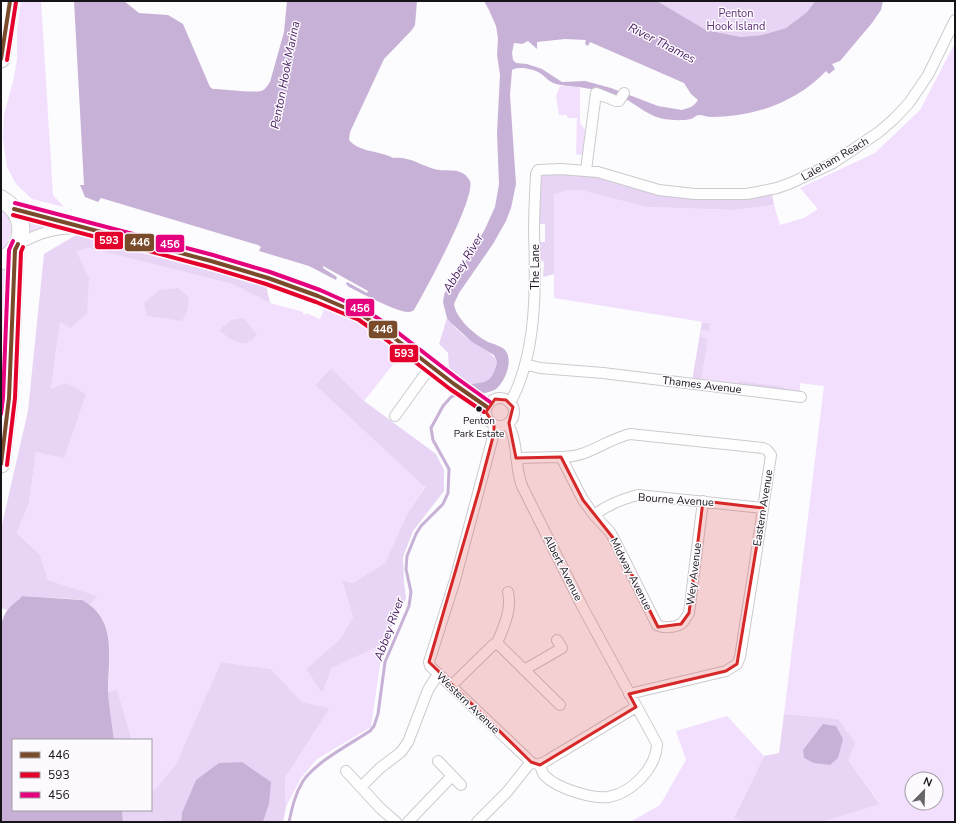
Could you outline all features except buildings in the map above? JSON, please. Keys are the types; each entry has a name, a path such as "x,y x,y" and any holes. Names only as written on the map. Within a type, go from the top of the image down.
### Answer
{"main road":[{"path":"1,59 10,1"},
{"path":"1,464 5,439 10,373 16,247 21,226 18,217 4,201"},
{"path":"1,261 8,257 16,247"},
{"path":"1,328 7,348 10,373"}],"street":[{"name":"Laleham Reach","path":"538,170 586,170 616,176 659,190 695,194 747,194 792,183 833,163 879,132 894,119 909,103 928,75 955,20"},
{"path":"586,170 596,94 616,101 619,101 623,95"},
{"name":"The Lane","path":"510,403 525,364 531,332 534,307 536,174 538,170"},
{"path":"4,201 84,227 268,278 313,294 362,315 384,330 454,384 487,406"},
{"path":"16,247 49,230 58,228 84,227"},
{"name":"Thames Avenue","path":"525,364 540,368 603,373 801,398"},
{"path":"395,416 431,366"},
{"path":"500,398 510,403 514,413 507,424 499,426 494,425 487,417 487,406 490,402 500,398"},
{"name":"Albert Avenue","path":"507,424 513,434 518,475 524,492 582,606 636,707"},
{"name":"Western Avenue","path":"494,425 494,433 469,532 429,662 430,666 535,763 544,775 554,782 583,794 607,797 625,791 634,785 655,756 657,744 636,707"},
{"name":"Eastern Avenue","path":"561,457 572,457 592,451 615,439 630,434 763,448 771,455 740,657 737,664 726,671 629,694"},
{"path":"516,458 561,457"},
{"name":"Midway Avenue","path":"561,457 584,500 594,515 610,532 657,625 660,627"},
{"name":"Bourne Avenue","path":"594,515 611,504 638,495 763,508"},
{"name":"Wey Avenue","path":"660,627 681,624 689,613 703,501"},
{"path":"451,686 497,643 509,612 510,601 508,592"},
{"path":"524,670 562,648 557,640"},
{"path":"497,643 560,705"},
{"path":"361,788 375,773 402,752 408,742 428,690 438,674"},
{"path":"477,822 535,763 636,707"},
{"path":"438,761 461,785"},
{"path":"346,771 396,822"},
{"path":"408,822 452,776"}],"highlighted area":[{"path":"495,399 506,400 513,407 509,423 516,458 561,457 583,500 614,539 658,627 681,624 689,613 703,501 763,508 737,664 726,671 629,694 636,707 540,765 531,762 429,662 494,433 494,425 486,412"}],"shaded area":[{"path":"21,1 41,1 53,195 64,207 32,199 16,184 7,167 3,138 4,114 13,82 17,60 17,30"},
{"path":"955,43 955,822 822,822 880,803 848,760 838,719 784,714 824,386 800,383 800,395 784,392 783,387 739,381 734,387 701,382 708,339 701,338 702,330 710,323 554,298 554,195 568,190 580,190 646,207 735,210 774,205 780,225 804,218 818,209 800,188 875,153 920,110"},
{"path":"560,86 580,87 580,123 586,131 584,158 582,158 582,155 576,154 577,118 567,118 567,115 559,115 556,96"},
{"path":"1,210 9,219 11,230 8,241 1,251"},
{"path":"23,217 49,226 24,237"},
{"path":"88,248 232,284 270,303 300,311 305,315 306,313 320,319 325,307 358,321 376,331 403,352 364,401 331,368 315,385 425,486 407,514 385,563 353,583 342,580 353,617 340,639 306,669 322,693 332,668 383,644 371,727 317,759 301,778 286,807 285,778 330,708 302,702 271,669 221,662 175,766 154,792 152,789 152,739 132,739 117,689 108,692 110,652 107,631 104,622 96,610 90,605 98,596 48,580 40,555 17,533 29,503 36,451 51,389 60,322 89,277 77,252","holes":["244,318 257,334 249,342"]},
{"path":"10,260 8,334 1,317 1,266"},
{"path":"727,716 764,756 734,816 743,822 630,822 660,805 686,760 676,731"}],"green space":[{"name":"Penton Hook Island","path":"657,1 815,1 807,12 786,28 762,35 741,37 706,30"},
{"path":"561,172 600,176 639,189 680,198 738,198 772,194 774,205 735,210 646,207 580,190 568,190 554,195 554,274 543,277 544,262 540,259 538,242 545,242 545,224 537,224 538,183 542,174"},
{"path":"76,235 266,286 270,303 232,284 88,248 77,252 89,277 87,313 71,328 60,322 51,389 66,383 86,394 64,458 36,452 29,503 17,533 40,555 48,580 98,596 90,605 82,600 22,596 7,610 1,608 1,529 28,411 44,254"},
{"path":"178,288 189,298 187,311 182,321 147,316 144,303 159,290"},
{"path":"244,318 257,334 251,341 246,343 238,342 229,338 219,330 231,320"},
{"path":"447,318 469,340 490,353 495,358 497,362 491,378 483,383 469,384 449,372 448,353 439,344"},
{"path":"702,322 710,323 709,331 702,330 701,337 708,339 701,382 692,381"},
{"path":"331,368 364,401 436,454 444,470 444,491 413,531 403,557 406,598 383,644 332,668 322,693 306,669 340,639 353,617 342,580 353,583 385,563 407,514 425,487 315,385"},
{"path":"739,381 784,387 784,392 734,387"},
{"path":"221,662 271,669 302,702 330,708 285,778 286,807 283,822 263,822 269,804 182,813 181,822 162,822 161,820 159,822 123,822 122,811 152,811 152,789 154,791 175,766"},
{"path":"117,689 132,739 114,739 108,692"},
{"path":"784,714 838,719 855,743 848,760 880,804 822,822 743,822 734,817 764,756 779,753"}],"water":[{"name":"Penton Hook Marina","path":"74,1 124,1 139,13 168,15 183,24 210,87 213,89 251,92 266,88 270,82 284,32 287,1 417,1 415,25 384,59 350,132 349,140 359,147 388,155 393,158 404,158 438,170 461,172 466,175 470,181 470,191 458,224 414,310 409,312 403,311 370,298 346,284 347,282 367,293 368,291 323,266 323,268 337,277 336,280 309,266 259,251 261,247 258,245 101,198 98,202 85,197 80,185 84,185"},
{"name":"River Thames","path":"484,1 657,1 706,30 741,37 762,35 786,28 807,12 815,1 883,1 881,10 872,23 840,61 832,64 835,69 829,74 826,71 802,91 774,106 743,114 711,117 697,115 691,119 684,120 664,119 651,115 624,98 609,93 553,83 540,73 525,68 512,70 510,95 516,184 511,208 506,221 493,244 459,293 454,304 462,321 472,331 488,342 499,346 508,354 509,359 507,371 499,386 496,389 486,393 475,394 462,386 485,382 492,376 497,362 494,355 472,342 451,323 447,318 443,302 448,286 474,249 485,229 495,207 499,184 497,133 500,75 497,55 498,38 496,26","holes":["565,39 586,40 585,44 588,46 590,42 684,83 691,94 698,100 691,107 682,110 658,106 611,88 585,81 562,82 542,69 527,64 516,63 513,60 512,53 514,43 522,44 528,41 537,49 537,42"]},
{"path":"22,596 82,600 93,608 101,618 106,628 108,640 108,691 114,739 12,739 12,811 122,811 123,822 1,822 1,624 8,610"},
{"path":"823,724 836,726 843,739 838,758 830,765 814,763 804,758 803,750"},
{"path":"242,762 271,782 269,804 263,822 181,822 182,813 196,780 219,763"}],"waterway":[{"name":"Abbey River","path":"289,822 298,791 303,781 309,774 325,760 370,731 374,726 378,714 385,662 409,606 411,592 406,569 407,556 421,526 443,504 448,493 449,469 433,440 431,428 443,406 451,397 462,392"}],"transit line":[{"name":"446","path":"1,59 10,1"},
{"name":"593","path":"7,60 16,2"},
{"name":"456","path":"15,203 213,255 270,272 320,290 365,310 388,325 490,402"},
{"name":"446","path":"14,209 211,261 268,278 318,296 362,315 487,407"},
{"name":"593","path":"13,215 209,267 266,284 316,302 359,320 450,389 484,412"},
{"name":"456","path":"1,414 3,398 9,250 13,241"},
{"name":"446","path":"1,464 9,398 15,250 18,244"},
{"name":"593","path":"7,465 15,398 21,252 23,247"}],"place":[{"name":"Penton Park Estate","path":"479,409"}]}
